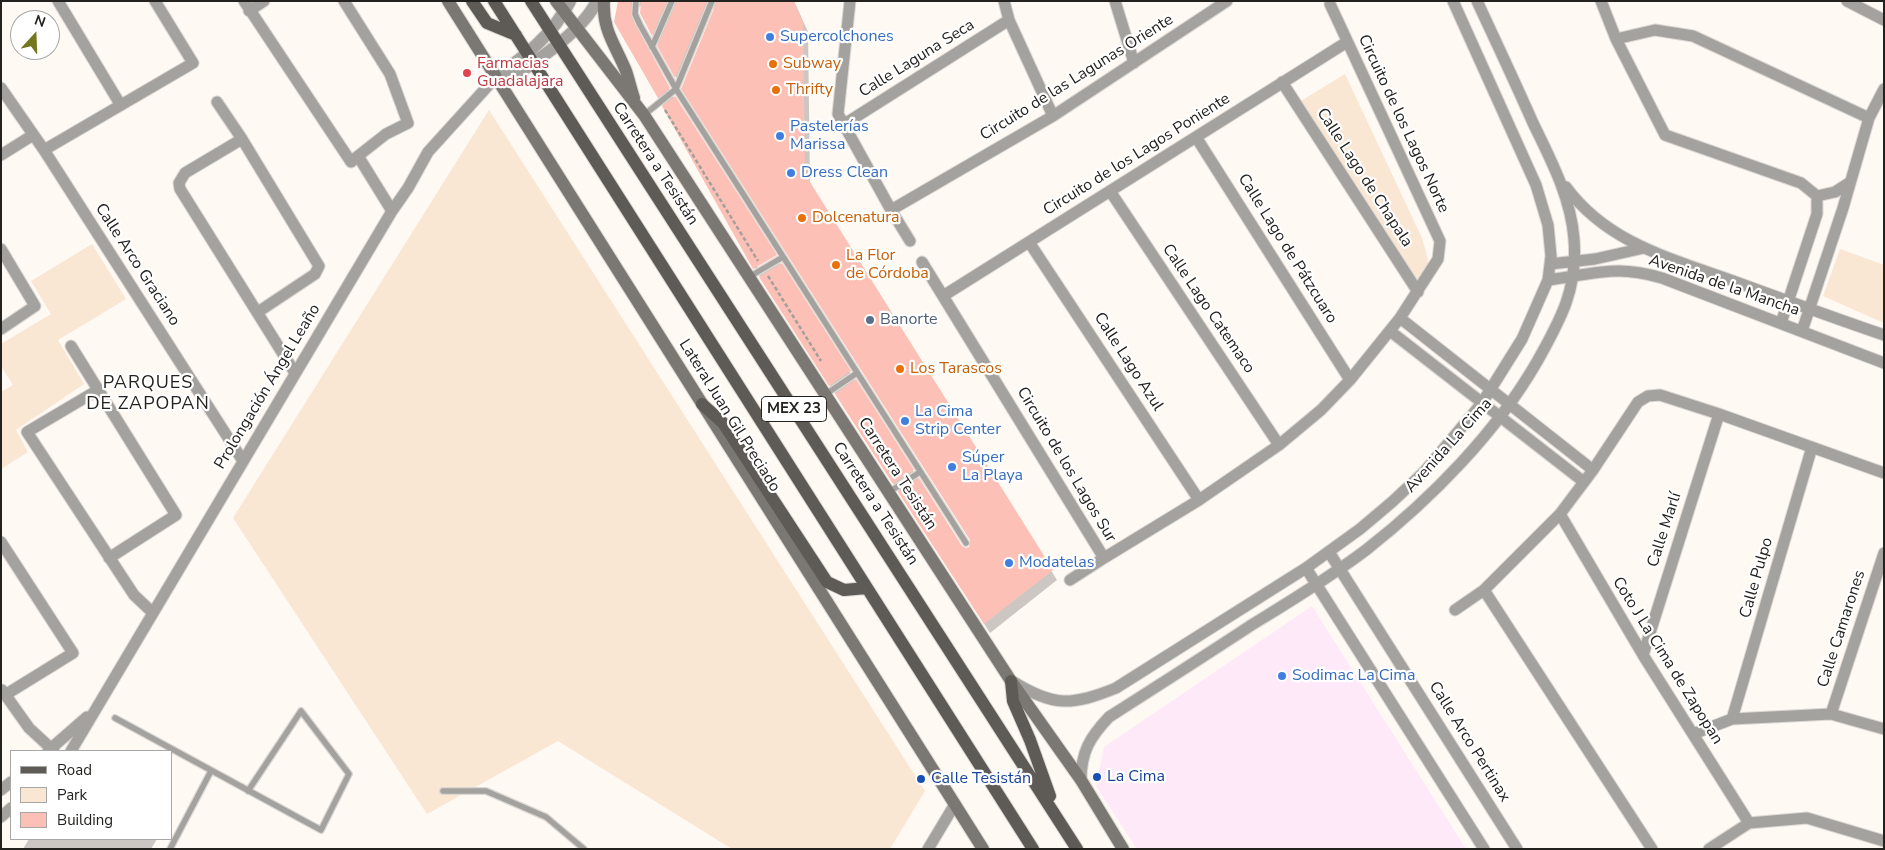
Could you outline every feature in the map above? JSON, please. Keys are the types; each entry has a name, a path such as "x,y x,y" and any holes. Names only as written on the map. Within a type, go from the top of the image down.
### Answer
{"main road":[{"name":"Lateral Juan Gil Preciado","path":"448,1 983,849"},
{"path":"472,1 486,23 516,35"},
{"name":"MEX 23","path":"494,1 1033,849"},
{"name":"Carretera a Tesistán","path":"531,1 1077,849"},
{"path":"556,1 567,7 576,29 640,110"},
{"path":"604,1 605,27 626,72 640,110"},
{"name":"Carretera Tesistán","path":"640,110 1012,681 1081,780 1123,849"},
{"path":"702,404 723,423 827,582 844,590 867,588"},
{"path":"1012,681 1013,701 1030,740 1057,817"}],"street":[{"path":"58,1 120,104"},
{"path":"44,150 193,63 155,1"},
{"path":"264,1 246,6 351,162 386,134 408,123 390,74 344,1"},
{"name":"Prolongación Ángel Leaño","path":"72,750 152,612 428,152 483,90 530,59 558,44 588,16 597,1"},
{"path":"850,1 838,114 910,241"},
{"path":"1004,1 1009,20 1053,116"},
{"path":"1115,1 1134,63"},
{"name":"Avenida La Cima","path":"1012,681 1042,698 1065,702 1084,700 1103,694 1137,676 1306,568 1366,524 1424,472 1491,390 1522,339 1548,280 1550,264 1548,225 1536,185 1453,1"},
{"name":"Avenida La Cima","path":"1081,780 1081,763 1088,743 1109,716 1340,568 1392,529 1432,492 1464,459 1500,417 1523,386 1547,345 1570,295 1574,277 1574,237 1570,211 1559,178 1477,1"},
{"path":"1601,1 1616,39 1665,135 1801,183 1817,196"},
{"path":"1847,1 1884,20"},
{"name":"Circuito de las Lagunas Oriente","path":"891,210 1053,116 1220,3"},
{"name":"Circuito de los Lagos Norte","path":"1330,4 1440,241 1438,259 1418,292"},
{"name":"Prolongación Ángel Leaño","path":"530,59 567,7"},
{"name":"Calle Laguna Seca","path":"843,125 1009,20"},
{"path":"1616,39 1655,30 1692,36 1869,118"},
{"name":"Circuito de los Lagos Poniente","path":"943,296 1347,42"},
{"name":"Calle Lago de Chapala","path":"1282,82 1418,292"},
{"name":"Calle Arco Graciano","path":"1,88 44,150 243,461"},
{"path":"1802,331 1843,208 1869,118 1884,89"},
{"path":"217,102 242,139 319,266 315,274 258,312"},
{"path":"1,156 33,135"},
{"name":"Calle Lago de Pátzcuaro","path":"1196,137 1350,380"},
{"path":"242,139 185,173 179,183 182,194 258,312 295,374"},
{"path":"358,156 392,211"},
{"name":"Avenida de la Mancha","path":"1559,178 1586,211 1620,236 1644,248 1884,335"},
{"path":"1817,196 1835,192 1849,183"},
{"name":"Calle Lago Catemaco","path":"1110,191 1279,445"},
{"path":"1781,323 1817,214 1817,196"},
{"name":"Calle Lago Azul","path":"1029,242 1199,500"},
{"name":"Avenida de la Mancha","path":"1550,264 1575,262 1644,248"},
{"path":"1,249 35,306 1,329"},
{"path":"1802,261 1822,268"},
{"name":"Circuito de los Lagos Sur","path":"922,262 1104,558"},
{"name":"Avenida de la Mancha","path":"1548,280 1620,271 1642,273 1662,278 1884,363"},
{"path":"1070,580 1199,500 1279,445 1321,410 1350,380 1390,331 1418,292"},
{"path":"1400,318 1593,470"},
{"path":"1390,331 1584,482"},
{"path":"71,346 176,515 109,558"},
{"path":"1451,379 1462,367"},
{"path":"98,390 27,432 134,595 152,612"},
{"path":"1455,610 1484,590 1560,514 1593,470 1638,402 1648,396 1660,395 1719,414 1884,473"},
{"name":"Calle Marlí","path":"1642,655 1719,414"},
{"path":"1528,438 1537,426"},
{"name":"Calle Pulpo","path":"1732,719 1812,447"},
{"name":"Coto J La Cima de Zapopan","path":"1560,514 1642,655 1749,823"},
{"path":"1,542 73,653 3,692 30,728 51,750"},
{"name":"Calle Arco Pertinax","path":"1330,552 1517,849"},
{"name":"Calle Camarones","path":"1831,714 1884,553"},
{"path":"1306,568 1484,849"},
{"path":"1484,590 1652,849"},
{"path":"1137,676 1149,692"},
{"name":"Prolongación Ángel Leaño","path":"51,750 94,711"},
{"path":"1693,734 1732,719 1831,714 1884,729"},
{"path":"928,849 955,804"},
{"path":"1709,849 1749,823 1807,818 1884,841"}],"lane":[{"path":"636,1 635,14 676,89 966,543"},
{"path":"652,47 672,1"},
{"path":"640,110 676,89 712,1"},
{"path":"749,278 783,257"},
{"path":"825,394 857,373"},
{"path":"889,492 920,472"},
{"path":"115,718 248,791 321,830 349,774 301,711 248,791"},
{"path":"170,849 212,771"},
{"path":"443,791 486,791 546,817 584,849"}],"shaded area":[{"name":"Sodimac La Cima","path":"1312,606 1466,849 1137,849 1096,786 1104,747"}],"green space":[{"path":"1345,74 1422,238 1428,260 1428,271 1418,292 1296,104"},
{"path":"489,110 925,791 890,849 732,849 558,741 427,814 233,518"},
{"path":"92,244 126,299 58,340 84,384 16,430 28,452 1,469 1,392 13,385 1,366 1,344 51,314 31,281"},
{"path":"1840,249 1884,265 1884,323 1823,296"}],"building":[{"path":"618,1 631,1 631,16 670,88 658,98 614,22"},
{"path":"641,1 667,1 652,36 640,13"},
{"path":"677,1 707,1 675,78 657,46"},
{"name":"La Cima Strip Center","path":"717,1 794,1 803,22 805,174 1053,570 984,624 898,492 919,478 962,546 969,547 970,540 681,89"},
{"path":"675,96 777,255 753,269 662,106"},
{"path":"782,263 851,371 829,386 759,277"},
{"path":"856,379 914,470 893,484 835,394"}],"place":[{"name":"Supercolchones","path":"770,37"},
{"name":"Subway","path":"773,64"},
{"name":"Farmacias Guadalajara","path":"467,73"},
{"name":"Thrifty","path":"776,90"},
{"name":"Pastelerías Marissa","path":"780,136"},
{"name":"Dress Clean","path":"791,173"},
{"name":"Dolcenatura","path":"802,218"},
{"name":"La Flor de Córdoba","path":"836,265"},
{"name":"Banorte","path":"870,320"},
{"name":"Los Tarascos","path":"900,369"},
{"name":"La Cima Strip Center","path":"905,421"},
{"name":"Súper La Playa","path":"952,467"},
{"name":"Modatelas","path":"1009,563"},
{"name":"Sodimac La Cima","path":"1282,676"},
{"name":"La Cima","path":"1097,777"},
{"name":"Calle Tesistán","path":"921,779"}],"district":[{"name":"PARQUES DE ZAPOPAN","path":"148,394"}]}
